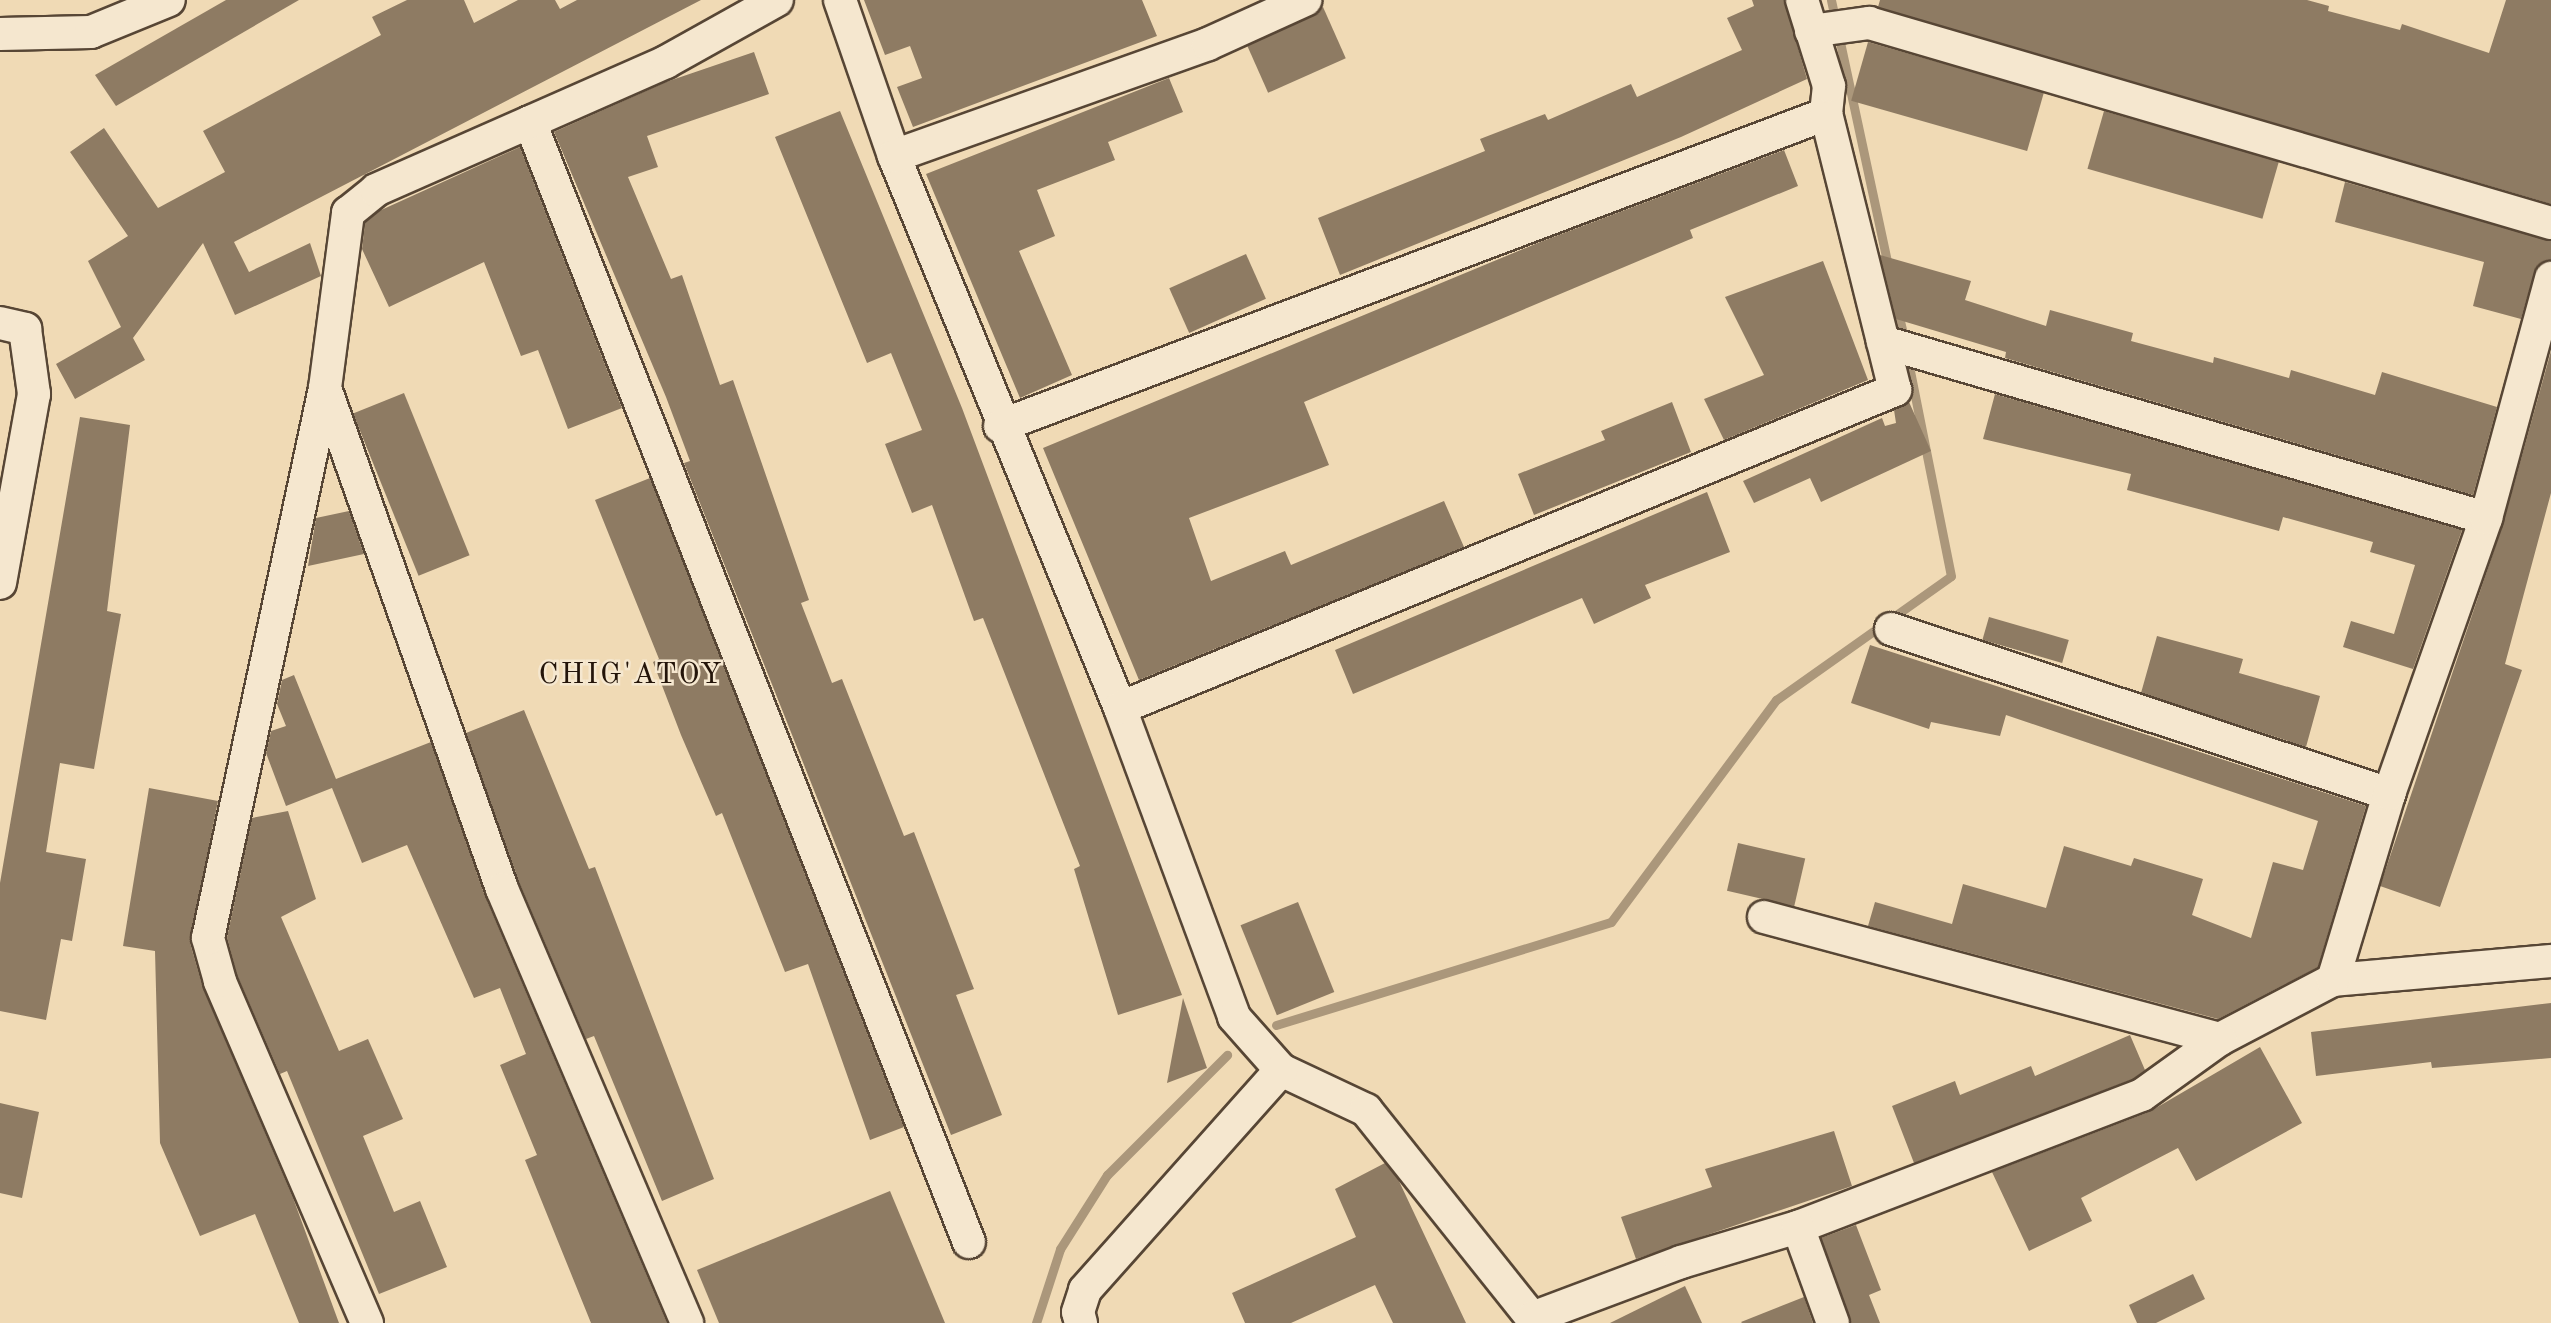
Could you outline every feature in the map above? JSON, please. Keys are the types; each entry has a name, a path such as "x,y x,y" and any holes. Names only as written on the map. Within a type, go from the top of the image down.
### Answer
{"street":[{"path":"0,34 91,32 169,0"},
{"path":"368,1323 220,981 208,938 325,388 348,213 376,190 666,62 777,0"},
{"path":"840,0 894,156 1000,426 1120,708 1234,1017 1281,1070 1366,1110 1532,1318 1681,1262 1798,1227 2142,1096 2220,1039 2333,980 2551,961"},
{"path":"894,156 1208,44 1305,0"},
{"path":"1120,708 1857,410 1895,390 1826,114 1829,86 1820,28 1802,0"},
{"path":"1820,28 1869,23 2551,223"},
{"path":"1000,426 1826,114"},
{"path":"530,122 969,1242"},
{"path":"2333,980 2389,794 2486,518 2551,278"},
{"path":"0,323 25,329 34,394 0,583"},
{"path":"1883,342 2486,518"},
{"path":"325,388 502,889 687,1323"},
{"path":"1891,629 2389,794"},
{"path":"1764,917 2220,1039"},
{"path":"1081,1323 1078,1312 1085,1290 1281,1070"},
{"path":"1798,1227 1833,1323"}],"building":[{"path":"226,0 299,0 116,106 95,75"},
{"path":"407,0 464,0 474,23 518,0 555,0 560,9 577,0 701,0 234,242 249,272 310,243 321,276 235,315 203,243 133,338 145,360 75,399 56,364 121,327 88,261 128,236 70,152 104,128 158,208 225,172 203,131 381,35 372,17"},
{"path":"864,0 1142,0 1157,36 913,127 897,87 922,78 910,46 885,55"},
{"path":"1752,0 1784,0 1807,79 1681,137 1340,275 1318,218 1485,151 1480,139 1545,114 1548,120 1631,84 1637,97 1742,50 1727,18 1754,6"},
{"path":"1880,0 2307,0 2329,6 2328,11 2400,30 2402,24 2489,53 2506,0 2551,0 2551,204 1878,7"},
{"path":"1323,7 1346,58 1268,93 1245,42"},
{"path":"1868,42 2044,92 2027,151 1851,101"},
{"path":"754,52 769,94 647,136 658,167 628,177 671,279 682,275 720,385 733,380 809,600 801,603 832,683 842,679 904,836 914,832 974,989 956,995 1002,1115 951,1135 684,463 690,461 666,397 554,132 666,82"},
{"path":"1169,78 1183,112 1108,142 1115,160 1037,190 1055,236 1019,251 1072,375 1020,398 926,174"},
{"path":"840,111 962,408 1182,995 1118,1015 1074,869 1080,866 983,618 974,621 932,505 912,513 885,444 922,430 891,353 867,363 775,137"},
{"path":"2104,111 2279,161 2262,219 2087,169"},
{"path":"520,147 622,408 568,429 538,350 521,356 484,262 389,307 362,249 365,223 379,211"},
{"path":"1784,150 1798,186 1690,230 1693,238 1304,402 1329,465 1189,518 1211,581 1285,551 1291,565 1444,501 1464,547 1139,680 1043,448 1540,242"},
{"path":"2345,182 2551,241 2551,260 2534,273 2521,319 2473,306 2484,262 2335,222"},
{"path":"1246,254 1266,299 1189,333 1169,288"},
{"path":"1880,255 1971,281 1965,300 2046,326 2050,310 2133,333 2131,341 2213,363 2214,357 2289,378 2291,370 2375,395 2382,372 2497,407 2473,495 2005,358 2006,352 1896,319"},
{"path":"1823,261 1868,380 1724,440 1704,399 1764,375 1725,297"},
{"path":"2551,351 2551,493 2505,664 2522,670 2440,907 2380,886 2503,524"},
{"path":"404,393 470,555 419,576 353,414"},
{"path":"1995,394 2462,530 2413,669 2343,647 2351,621 2394,634 2415,565 2370,552 2373,542 2283,517 2279,531 2127,490 2131,474 1983,439"},
{"path":"1672,402 1691,452 1534,515 1518,474 1605,440 1601,431"},
{"path":"1909,402 1931,451 1821,502 1810,478 1754,503 1743,481 1882,418 1885,426 1896,423 1894,410"},
{"path":"80,417 130,425 107,611 121,614 94,769 60,763 46,852 86,859 72,941 61,939 46,1020 0,1011 0,883"},
{"path":"650,478 904,1127 870,1140 808,964 785,972 722,813 716,816 681,735 653,662 659,659 595,500"},
{"path":"1707,492 1730,552 1645,585 1651,598 1594,624 1582,598 1353,694 1335,650"},
{"path":"349,511 364,554 308,566 316,518"},
{"path":"1989,617 2069,640 2062,663 1982,640"},
{"path":"2157,636 2243,659 2239,673 2320,696 2306,747 2141,693"},
{"path":"1870,645 2366,806 2318,967 2218,1019 1868,926 1875,902 1952,924 1963,884 2046,908 2064,846 2131,866 2134,858 2203,879 2192,915 2251,938 2273,862 2303,870 2318,821 2006,715 2000,736 1931,722 1929,729 1851,703"},
{"path":"294,675 336,779 431,742 485,896 667,1323 591,1323 525,1160 537,1155 500,1065 526,1054 500,988 474,998 407,845 362,863 332,788 286,806 266,753 271,731 286,726 277,704 282,680"},
{"path":"524,710 589,869 595,867 714,1179 662,1201 594,1036 586,1039 519,882 466,733"},
{"path":"149,788 218,801 190,943 203,988 293,1198 339,1323 299,1323 255,1214 200,1236 160,1143 155,951 123,946"},
{"path":"288,811 316,899 281,917 339,1051 368,1039 403,1119 363,1136 394,1212 420,1201 447,1267 379,1294 287,1071 280,1074 237,975 227,937 252,818"},
{"path":"1738,843 1805,859 1794,906 1727,891"},
{"path":"1298,902 1334,992 1277,1015 1241,925"},
{"path":"1183,998 1207,1068 1167,1083"},
{"path":"2551,1003 2551,1058 2432,1068 2431,1062 2316,1076 2311,1032"},
{"path":"2130,1035 2145,1070 2133,1079 1914,1163 1892,1106 1955,1081 1960,1095 2031,1066 2035,1076"},
{"path":"2260,1047 2302,1123 2196,1181 2178,1148 2081,1198 2092,1221 2029,1251 1992,1172 2149,1112"},
{"path":"0,1103 39,1112 22,1198 0,1193"},
{"path":"1834,1131 1852,1186 1636,1259 1621,1217 1712,1187 1705,1169"},
{"path":"1385,1163 1398,1179 1466,1323 1393,1323 1375,1285 1291,1323 1245,1323 1232,1293 1356,1237 1335,1189"},
{"path":"890,1191 945,1323 719,1323 697,1270"},
{"path":"1856,1225 1881,1290 1869,1295 1880,1323 1851,1323 1821,1238"},
{"path":"2193,1274 2205,1299 2156,1323 2137,1323 2129,1305"},
{"path":"1685,1286 1702,1323 1610,1323"},
{"path":"1804,1297 1813,1323 1741,1322"}],"waterway":[{"path":"1831,0 1888,267"},
{"path":"1898,312 1905,343"},
{"path":"1276,1025 1611,922 1776,700 1951,576 1907,356"},
{"path":"1036,1323 1060,1249 1107,1175 1227,1055"}],"district":[{"name":"CHIG'ATOY","path":"631,675"}]}
